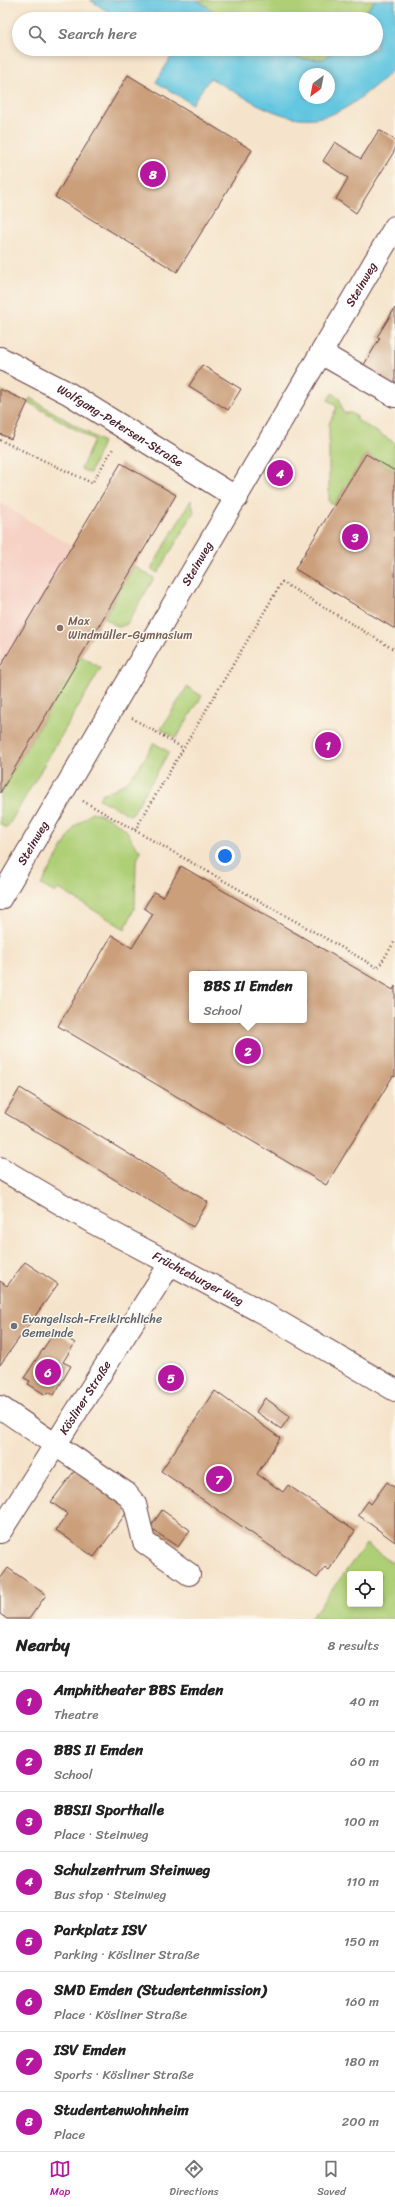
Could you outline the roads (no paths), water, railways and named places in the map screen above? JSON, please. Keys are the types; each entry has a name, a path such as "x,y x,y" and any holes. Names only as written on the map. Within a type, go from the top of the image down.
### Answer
{"street":[{"name":"Steinweg","path":"0,900 66,790 321,353 389,251 395,227"},
{"path":"321,353 395,396"},
{"name":"Wolfgang-Petersen-Straße","path":"0,358 68,393 237,498"},
{"name":"Früchteburger Weg","path":"0,1168 92,1222 267,1315 395,1390"},
{"name":"Kösliner Straße","path":"0,1532 170,1264"},
{"path":"0,1407 126,1493 135,1504 144,1542 189,1574"}],"water":[{"path":"90,0 197,0 215,12 109,12"},
{"path":"375,0 395,0 395,64 393,68 386,77 344,109 324,116 305,118 287,116 268,109 210,78 192,104 156,82 172,56 294,56 311,59 325,59 328,56 383,56 383,12 366,12"}],"place":[{"name":"Studentenwohnheim","path":"153,174"},
{"name":"Schulzentrum Steinweg","path":"280,473"},
{"name":"BBSII Sporthalle","path":"355,537"},
{"name":"Max Windmüller-Gymnasium","path":"60,628"},
{"name":"Amphitheater BBS Emden","path":"328,745"},
{"name":"BBS II Emden","path":"248,1051"},
{"name":"Evangelisch-Freikirchliche Gemeinde","path":"14,1326"},
{"name":"SMD Emden (Studentenmission)","path":"48,1372"},
{"name":"Parkplatz ISV","path":"171,1378"},
{"name":"ISV Emden","path":"219,1479"}]}
